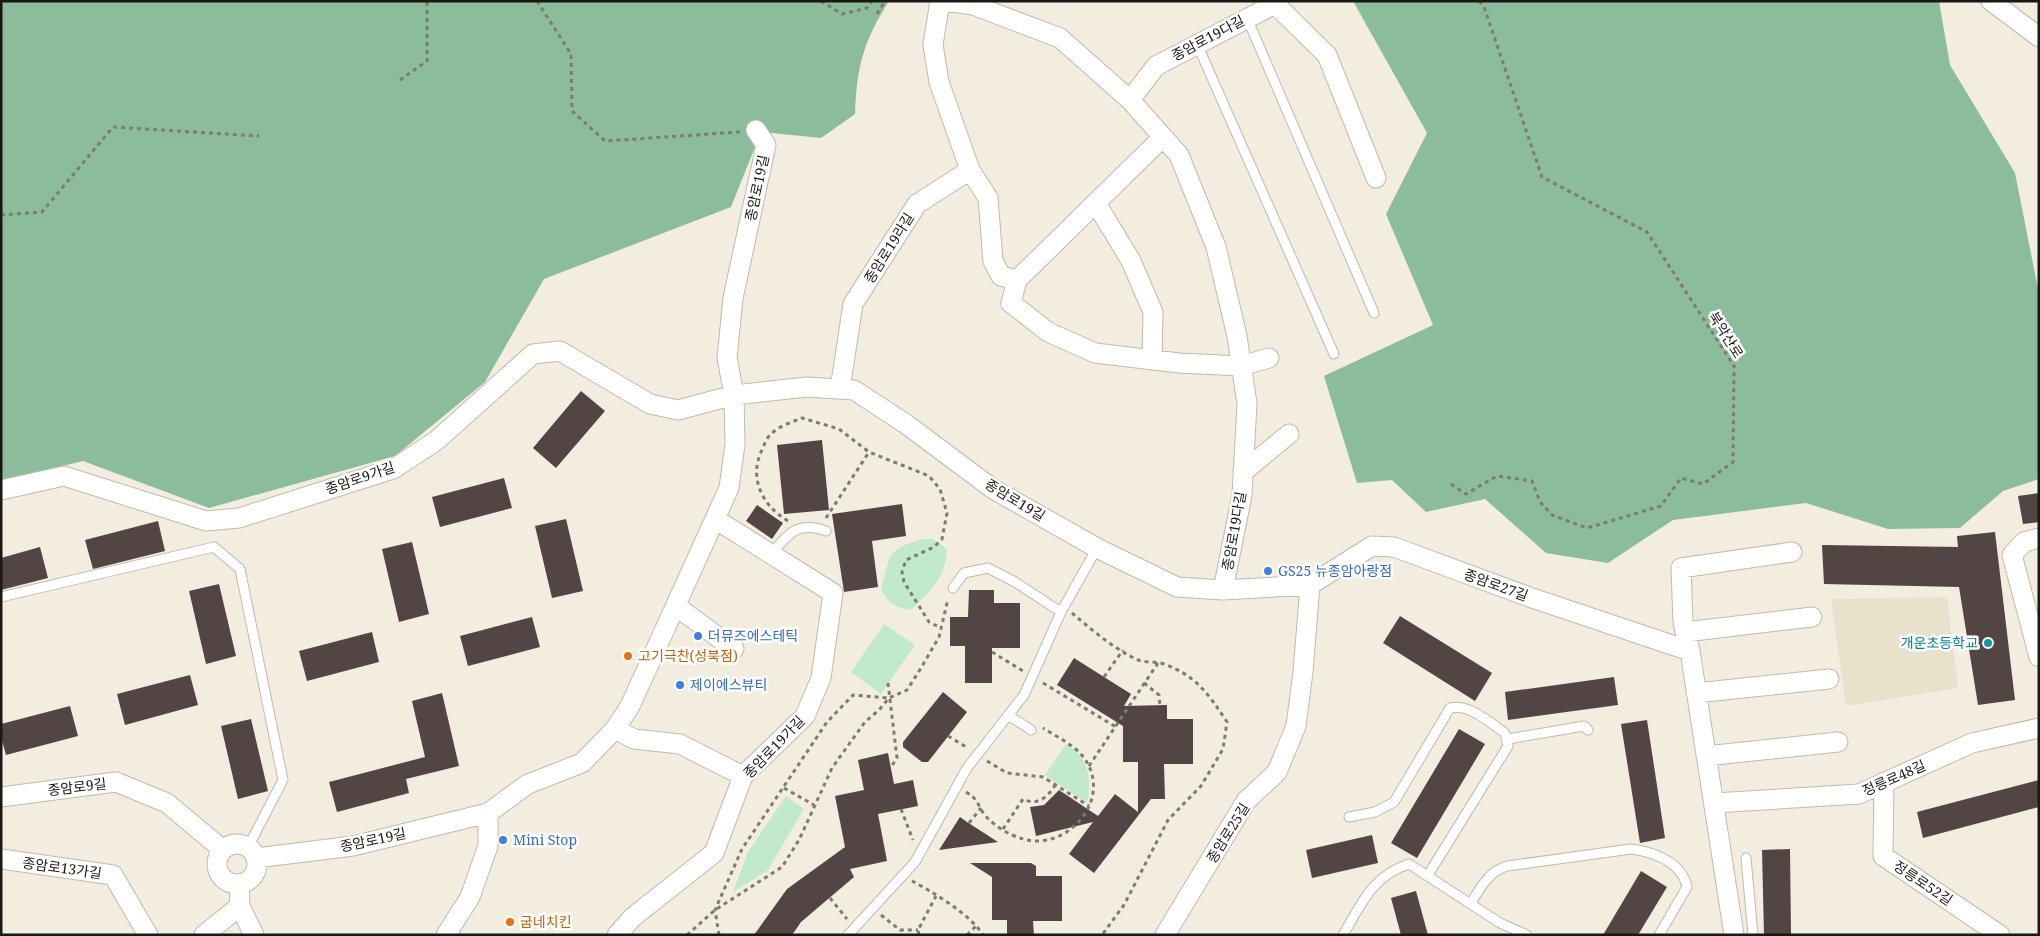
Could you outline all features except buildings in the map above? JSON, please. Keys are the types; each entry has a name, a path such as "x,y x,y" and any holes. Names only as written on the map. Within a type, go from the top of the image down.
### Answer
{"street":[{"path":"940,1 933,45 939,82 970,170 988,198 993,261 1001,276 1016,280"},
{"name":"종암로19다길","path":"946,1 973,5 1060,38 1130,100 1179,155 1216,247 1237,336 1247,404 1242,495 1223,590"},
{"path":"1991,1 2039,37"},
{"name":"종암로19다길","path":"1130,100 1156,66 1275,4 1327,55 1376,178"},
{"name":"종암로19길","path":"252,852 353,846 488,813 528,784 582,763 615,729 630,706 729,488 735,444 734,395 726,358 733,298 766,145 756,130"},
{"path":"1163,137 1016,280 1011,303 1048,332 1095,353 1152,360 1241,366 1269,358"},
{"name":"종암로19라길","path":"840,389 853,304 916,204 970,170"},
{"path":"1096,203 1131,261 1154,312 1152,360"},
{"name":"종암로9가길","path":"1,490 64,476 206,521 239,518 394,469 436,441 533,354 560,351 650,404 678,410 734,395"},
{"name":"종암로19길","path":"734,395 807,387 854,390 906,424 992,489 1097,548 1177,587 1223,590 1310,585"},
{"name":"종암로19다길","path":"1243,472 1289,434"},
{"name":"종암로19가길","path":"617,935 633,917 714,852 743,776 805,716 821,678 833,593 715,519"},
{"path":"2039,538 2024,542 2012,554 2039,657"},
{"name":"종암로27길","path":"1310,585 1372,546 1394,546 1532,598 1690,651"},
{"path":"1734,935 1690,651 1683,622 1681,568 1792,552"},
{"name":"종암로25길","path":"1165,935 1246,801 1277,772 1296,726 1303,672 1310,585"},
{"path":"676,606 734,649"},
{"path":"1685,632 1812,617"},
{"path":"1696,693 1829,680"},
{"name":"정릉로48길","path":"1714,803 1859,794 1972,743 2039,728"},
{"path":"615,729 634,739 680,744 743,776"},
{"path":"1706,756 1838,742"},
{"name":"종암로9길","path":"1,797 116,782 167,803 223,850"},
{"name":"정릉로52길","path":"1884,782 1883,856 2000,935"},
{"path":"446,935 470,897 488,846 488,813"},
{"path":"234,844 252,852 256,870 253,876 239,884 225,881 220,876 217,862 223,850 234,844"},
{"name":"종암로13가길","path":"1,859 112,875 148,935"},
{"path":"239,884 240,906 254,935"},
{"path":"204,935 240,906"}],"lane":[{"path":"1247,18 1374,313"},
{"path":"1197,44 1334,354"},
{"path":"771,555 786,536 799,528 822,530"},
{"path":"1,598 214,547 240,569 283,780 252,852"},
{"path":"848,935 915,862 967,768 1024,695 1062,609 1097,548"},
{"path":"951,592 964,573 988,568 1062,609"},
{"path":"1349,817 1375,812 1394,802 1450,708 1458,706 1466,708 1505,733 1508,739 1508,746 1428,875"},
{"path":"1008,715 1035,728"},
{"path":"1508,739 1584,726 1588,730"},
{"path":"1471,903 1486,879 1497,869 1631,849 1645,850 1657,854 1681,871 1687,887 1659,935"},
{"path":"1746,858 1753,935"},
{"path":"1343,935 1370,890 1385,875 1409,864 1500,923 1527,935"}],"path":[{"path":"400,80 427,62 427,1"},
{"path":"537,1 571,54 572,110 604,141 756,130"},
{"path":"821,1 842,14 867,8 872,1"},
{"path":"877,14 885,1"},
{"name":"북악산로","path":"1451,484 1466,494 1497,476 1532,481 1540,502 1552,515 1587,528 1661,506 1681,478 1703,484 1733,462 1734,366 1647,232 1542,177 1484,7 1479,1"},
{"path":"1,215 42,212 113,127 259,136"},
{"path":"799,528 771,509 759,489 757,468 759,458 770,435 779,428 802,418 839,429 869,452 929,476 940,489 946,502 946,525 942,539 934,548 906,560 902,572 904,582 929,622 939,627"},
{"path":"822,530 869,452"},
{"path":"768,513 771,509"},
{"path":"687,935 715,910 782,867 799,840 832,768 864,722 879,710 889,698 907,690 938,637 939,627 951,592"},
{"path":"1062,609 1139,661 1158,663 1186,674 1208,691 1227,722 1223,749 1201,786 1168,820 1124,906 1102,935"},
{"path":"1104,677 1122,650"},
{"path":"992,652 1116,726"},
{"path":"1089,766 1158,663"},
{"path":"888,683 897,758 891,767"},
{"path":"1144,683 1159,695 1160,706"},
{"path":"719,935 715,910 742,849 827,722 854,695 889,698"},
{"path":"977,799 994,823 1023,839 1039,841 1055,838 1069,831 1081,820 1089,806 1093,791 1089,766 1079,751 1035,728"},
{"path":"948,736 974,753"},
{"path":"980,756 1007,773 1043,777 1089,806"},
{"path":"1003,829 1023,799 1037,802 1047,796 1055,784"},
{"path":"784,788 814,805"},
{"path":"969,823 981,807"},
{"path":"901,809 913,842"},
{"path":"903,876 936,896 976,926 983,935"},
{"path":"920,935 918,930 936,896"},
{"path":"830,898 852,926"},
{"path":"876,911 900,930 918,930"},
{"path":"967,935 976,926"}],"shaded area":[{"path":"1947,597 1958,688 1846,706 1831,599"}],"green space":[{"path":"1,1 889,1 873,29 863,55 855,114 821,138 761,132 731,207 544,279 485,382 395,456 209,508 83,461 1,481"},
{"path":"1353,1 1939,1 1950,65 2015,173 2039,294 2039,479 2003,491 1960,528 1888,529 1806,503 1673,520 1608,563 1546,553 1485,499 1426,512 1392,480 1357,483 1324,376 1433,325 1386,214 1427,133"},
{"path":"923,539 933,539 947,549 943,568 931,590 911,610 900,608 887,598 881,589 889,561 895,550"},
{"path":"884,624 915,645 881,694 851,672"},
{"path":"1066,744 1080,756 1087,769 1089,785 1087,803 1045,775"},
{"path":"786,796 804,809 767,871 733,892 748,852"}],"place":[{"name":"GS25 뉴종암아랑점","path":"1268,571"},
{"name":"더뮤즈에스테틱","path":"698,636"},
{"name":"개운초등학교","path":"1988,643"},
{"name":"고기극찬(성북점)","path":"628,656"},
{"name":"제이에스뷰티","path":"680,685"},
{"name":"Mini Stop","path":"503,840"},
{"name":"굽네치킨","path":"510,922"}]}
